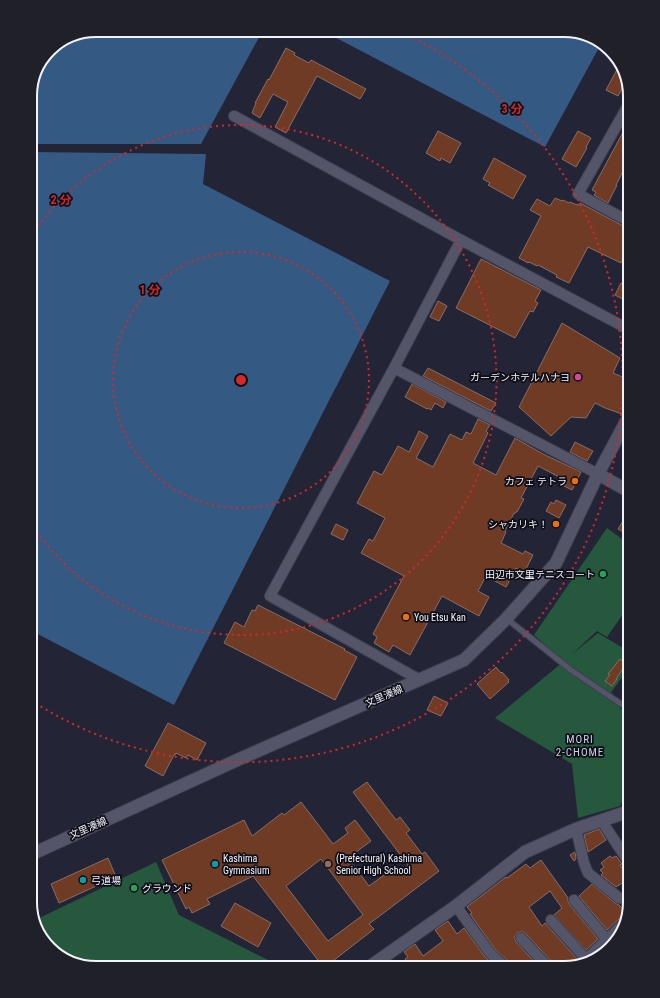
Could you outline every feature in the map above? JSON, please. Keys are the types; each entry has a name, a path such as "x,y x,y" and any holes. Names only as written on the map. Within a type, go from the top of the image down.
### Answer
{"main road":[{"name":"文里湊線","path":"37,851 464,660 506,619 556,563 598,474 623,427"},
{"path":"598,474 623,488"},
{"path":"378,961 456,906 525,852 576,829 623,813"}],"street":[{"path":"623,114 578,194 623,218"},
{"path":"234,116 623,326"},
{"path":"420,680 270,596 394,368 461,240"},
{"path":"394,368 598,474"},
{"path":"601,820 623,853"},
{"path":"576,829 584,863 588,873 619,898 623,898"},
{"path":"574,900 607,940"},
{"path":"456,906 490,953 499,961"},
{"path":"551,920 582,958"},
{"path":"591,955 615,932"},
{"path":"521,938 542,961"}],"lane":[{"path":"506,619 571,670 621,704"}],"green space":[{"path":"607,528 623,540 623,614 607,637 597,631 571,655 598,633 623,648 623,676 607,698 623,710 623,800 620,806 578,818 572,764 495,718 563,662 534,635"},
{"name":"グラウンド","path":"156,862 179,915 268,961 84,960 70,955 57,946 45,932 39,918"}],"water":[{"path":"259,37 201,144 37,144 37,92 39,80 43,70 49,60 57,52 73,41 84,38"},
{"path":"334,37 568,37 590,43 599,48 545,147"},
{"path":"37,152 206,154 203,184 390,281 174,705 37,634"}],"building":[{"path":"286,48 295,53 294,55 309,63 311,60 366,89 360,99 317,76 286,133 275,127 288,102 273,94 260,118 252,113 255,103"},
{"path":"617,69 622,88 618,96 606,90"},
{"path":"438,131 461,143 450,163 441,158 440,161 426,153"},
{"path":"578,131 591,138 576,167 562,159"},
{"path":"623,132 623,171 608,203 594,195 596,192 592,190"},
{"path":"494,158 526,176 513,199 488,185 490,183 483,179"},
{"path":"555,198 577,205 580,203 623,226 623,262 621,261 621,263 588,247 569,283 556,277 557,275 538,265 528,263 519,258 541,216 530,210 537,199 550,206"},
{"path":"481,259 541,290 535,301 538,303 533,312 530,311 515,338 456,308"},
{"path":"621,283 623,284 623,299 615,295"},
{"path":"438,301 447,306 439,321 430,317"},
{"name":"ガーデンホテルハナヨ","path":"562,323 620,358 613,373 623,377 622,414 595,403 586,418 571,417 551,436 519,407"},
{"path":"428,368 496,403 491,411 423,376"},
{"path":"412,384 446,402 443,408 435,403 431,410 428,408 427,409 405,397"},
{"path":"478,419 490,425 486,431 488,433 473,463 496,475 515,438 543,454 581,472 572,490 564,486 567,481 538,466 521,498 524,499 517,512 514,513 501,543 523,554 525,551 533,555 524,573 516,568 506,587 486,576 478,591 489,597 479,616 442,596 410,655 393,645 389,652 374,643 377,637 373,634 404,576 361,553 369,539 373,541 385,518 357,503 374,471 382,475 398,446 409,452 419,431 428,436 416,458 433,467 450,434 462,440 466,432 471,434"},
{"path":"575,442 593,451 587,461 570,452"},
{"path":"556,500 566,505 559,518 546,511 551,502 554,504"},
{"path":"623,521 623,532 618,529"},
{"path":"336,524 348,530 343,540 331,534"},
{"path":"258,605 345,649 344,650 357,657 335,700 224,643 235,622 244,627 252,610 255,611"},
{"path":"620,659 623,662 623,668 612,686 605,681 610,675 608,674"},
{"path":"496,667 509,680 509,682 490,699 477,684"},
{"path":"434,696 448,703 441,716 427,710"},
{"path":"168,723 206,743 197,760 188,755 186,758 176,753 163,776 145,766"},
{"path":"367,782 396,820 400,817 410,830 406,833 422,854 425,852 439,871 369,924 374,929 333,961 319,961 253,876 207,899 210,904 192,913 189,907 186,909 162,860 244,820 252,836 282,813 284,815 301,802 333,844 348,833 345,828 355,820 371,841 348,858 369,886 391,870 395,876 408,865 353,792","holes":["321,859 363,915 328,941 286,886"]},
{"path":"599,829 606,840 588,852 584,835"},
{"path":"575,852 576,859 574,861 570,855"},
{"path":"610,856 612,858 616,856 622,864 620,865 623,870 623,883 616,887 601,875 603,873 600,870 604,867 601,863"},
{"name":"弓道場","path":"108,858 116,877 59,903 51,884"},
{"path":"541,860 568,898 569,904 598,939 586,950 554,915 562,908 550,891 529,907 542,926 545,923 577,959 551,961 526,934 520,932 515,936 516,942 534,961 508,961 495,949 470,914 472,913 467,907 506,877 507,878 526,864 530,868"},
{"path":"592,884 622,908 621,918 607,930 579,896"},
{"path":"235,903 271,923 258,947 221,926"},
{"path":"448,921 457,934 464,928 489,961 407,961 405,959 408,957 404,952 415,944 423,956 443,941 435,930"}],"place":[{"name":"ガーデンホテルハナヨ","path":"578,377"},
{"name":"カフェ テトラ","path":"575,481"},
{"name":"シャカリキ！","path":"556,524"},
{"name":"田辺市文里テニスコート","path":"603,574"},
{"name":"You Etsu Kan","path":"406,617"},
{"name":"Kashima Gymnasium","path":"215,864"},
{"name":"(Prefectural) Kashima Senior High School","path":"328,864"},
{"name":"弓道場","path":"83,880"},
{"name":"グラウンド","path":"134,888"}],"district":[{"name":"MORI 2-CHOME","path":"580,745"}]}
